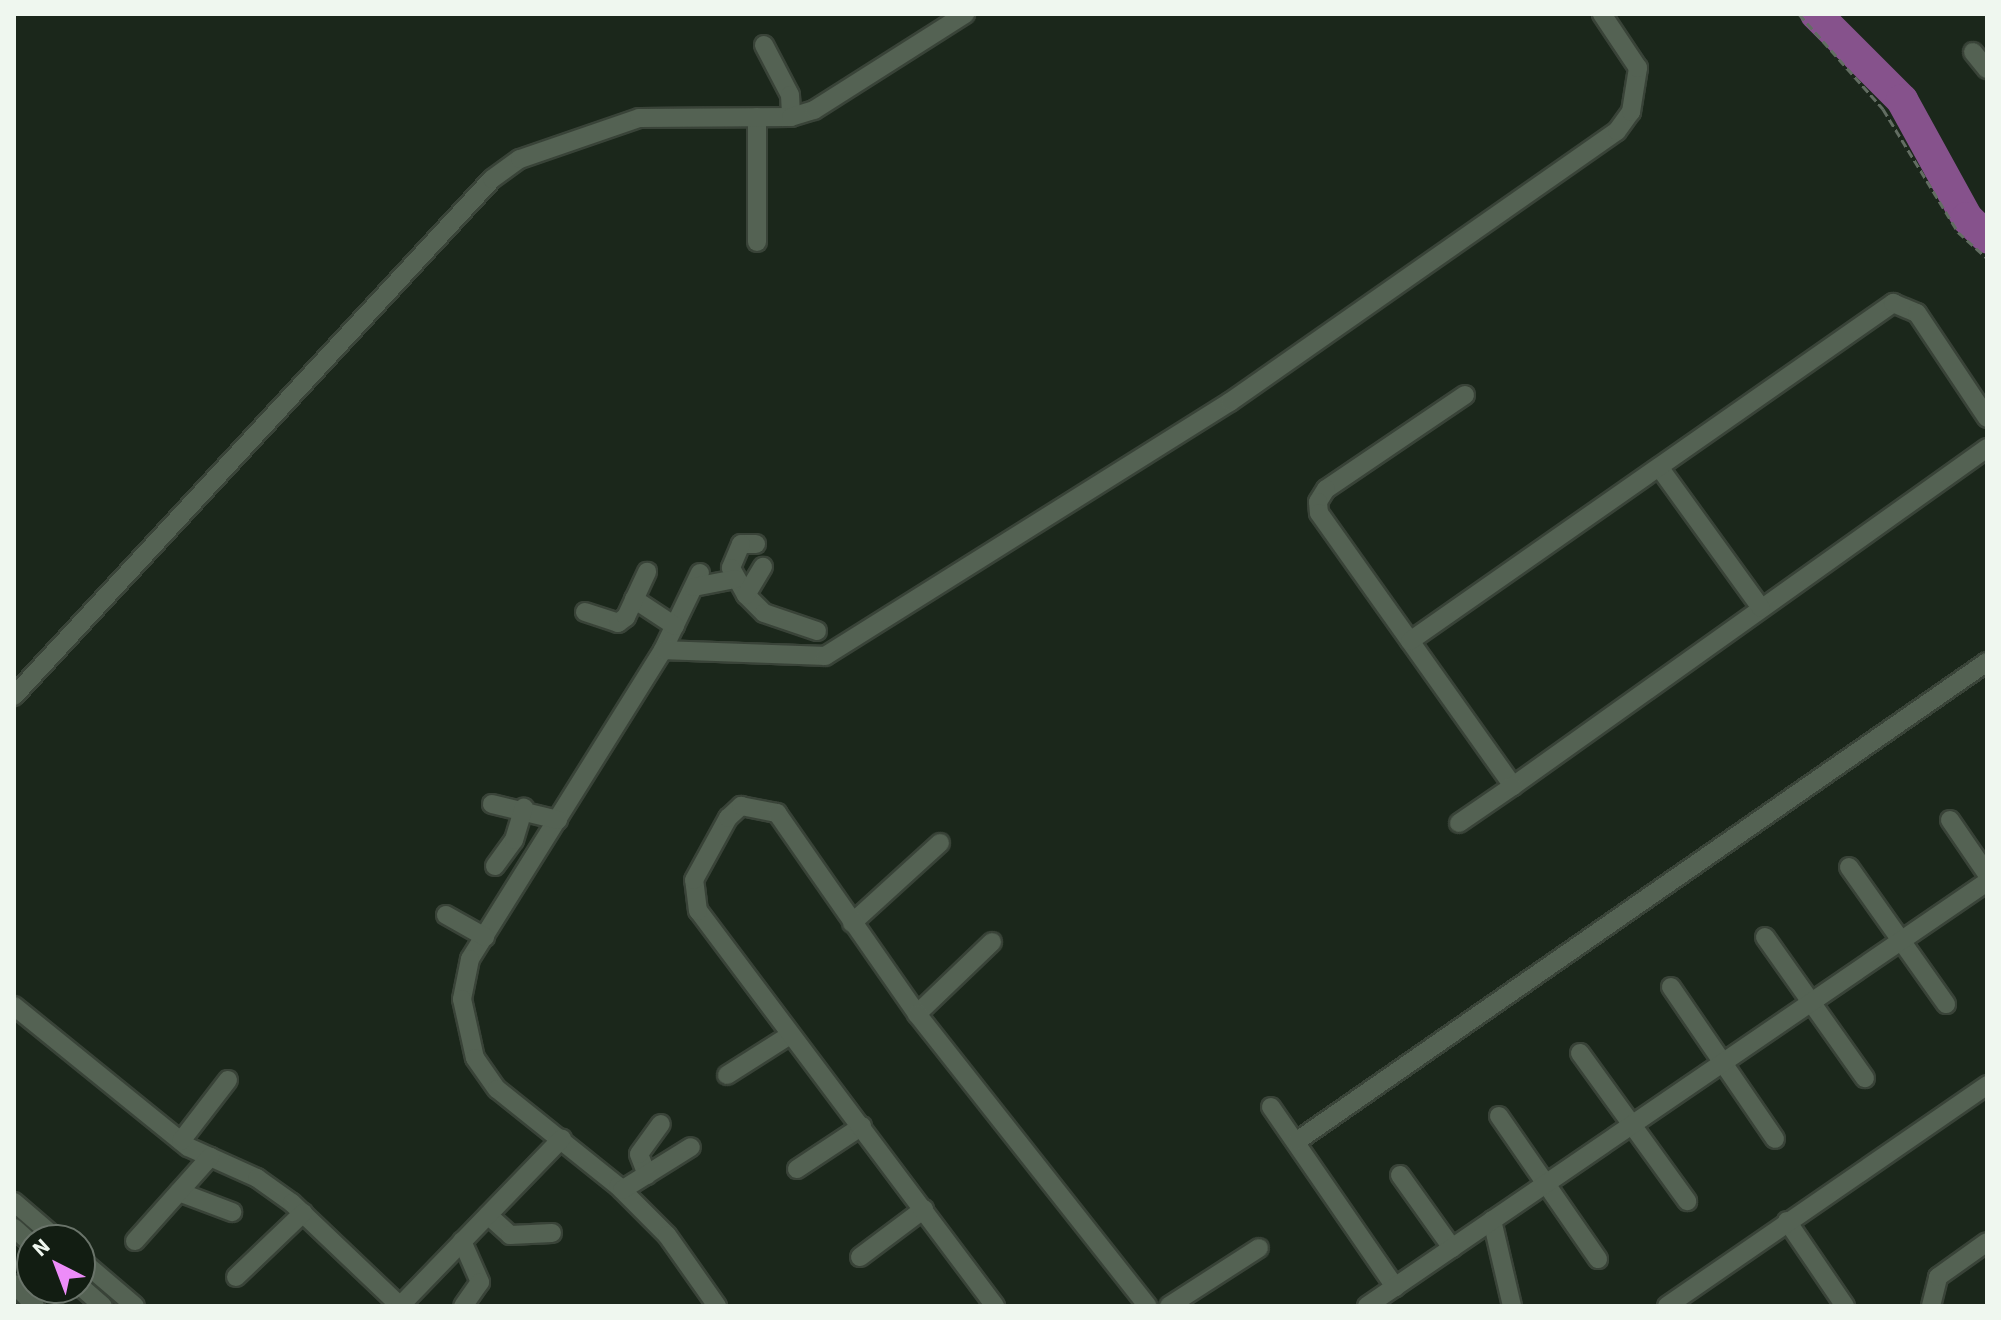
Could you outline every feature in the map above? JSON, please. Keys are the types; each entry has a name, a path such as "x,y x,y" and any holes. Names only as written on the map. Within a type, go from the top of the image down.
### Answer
{"street":[{"path":"14,696 492,179 543,147 639,118 791,117 839,98 965,14"},
{"path":"663,650 825,656 1230,402 1617,131 1631,112 1638,68 1602,14"},
{"path":"764,45 790,95 791,117"},
{"path":"1973,52 1987,69"},
{"path":"757,117 757,242"},
{"path":"1410,641 1893,303 1917,313 1987,418"},
{"path":"1465,395 1326,489 1318,502 1319,513 1513,786"},
{"path":"1459,823 1987,448"},
{"path":"1659,467 1761,608"},
{"path":"756,544 741,544 731,568 746,595 764,613 817,631"},
{"path":"746,595 763,567"},
{"path":"585,612 618,623 647,572"},
{"path":"717,1306 667,1235 622,1190 562,1138 497,1089 475,1058 462,999 470,959 663,650 697,580 735,579"},
{"path":"634,599 675,626"},
{"path":"1297,1141 1987,662"},
{"path":"492,804 524,808 558,820"},
{"path":"995,1306 702,917 693,897 694,880 735,810 748,804 777,813 917,1014 1148,1306"},
{"path":"495,866 514,840 524,808"},
{"path":"1950,820 1987,874"},
{"path":"852,923 940,843"},
{"path":"1849,867 1903,939 1946,1004"},
{"path":"1367,1306 1987,882"},
{"path":"446,915 485,937"},
{"path":"1765,937 1865,1078"},
{"path":"917,1014 992,942"},
{"path":"1671,987 1775,1139"},
{"path":"14,1006 181,1141 257,1178 303,1213 400,1306 562,1138"},
{"path":"727,1075 790,1035"},
{"path":"1580,1053 1687,1201"},
{"path":"181,1141 228,1080"},
{"path":"1667,1306 1987,1085"},
{"path":"1271,1107 1395,1287"},
{"path":"1499,1116 1598,1259"},
{"path":"647,1175 641,1147 661,1124"},
{"path":"797,1169 862,1126"},
{"path":"622,1190 691,1147"},
{"path":"135,1241 210,1157"},
{"path":"1400,1175 1452,1248"},
{"path":"179,1192 232,1212"},
{"path":"14,1202 39,1224"},
{"path":"860,1257 924,1209"},
{"path":"236,1277 303,1213"},
{"path":"488,1215 510,1235 552,1233"},
{"path":"1492,1220 1512,1306"},
{"path":"1787,1221 1845,1306"},
{"path":"462,1241 480,1282 463,1306"},
{"path":"1931,1306 1938,1277 1987,1242"},
{"path":"1169,1306 1259,1248"},
{"path":"96,1273 135,1306"},
{"path":"14,1284 35,1306"}],"path":[{"path":"1799,14 1883,109 1958,232 1987,258"}],"waterway":[{"path":"1816,14 1902,100 1967,218 1987,237"}]}
